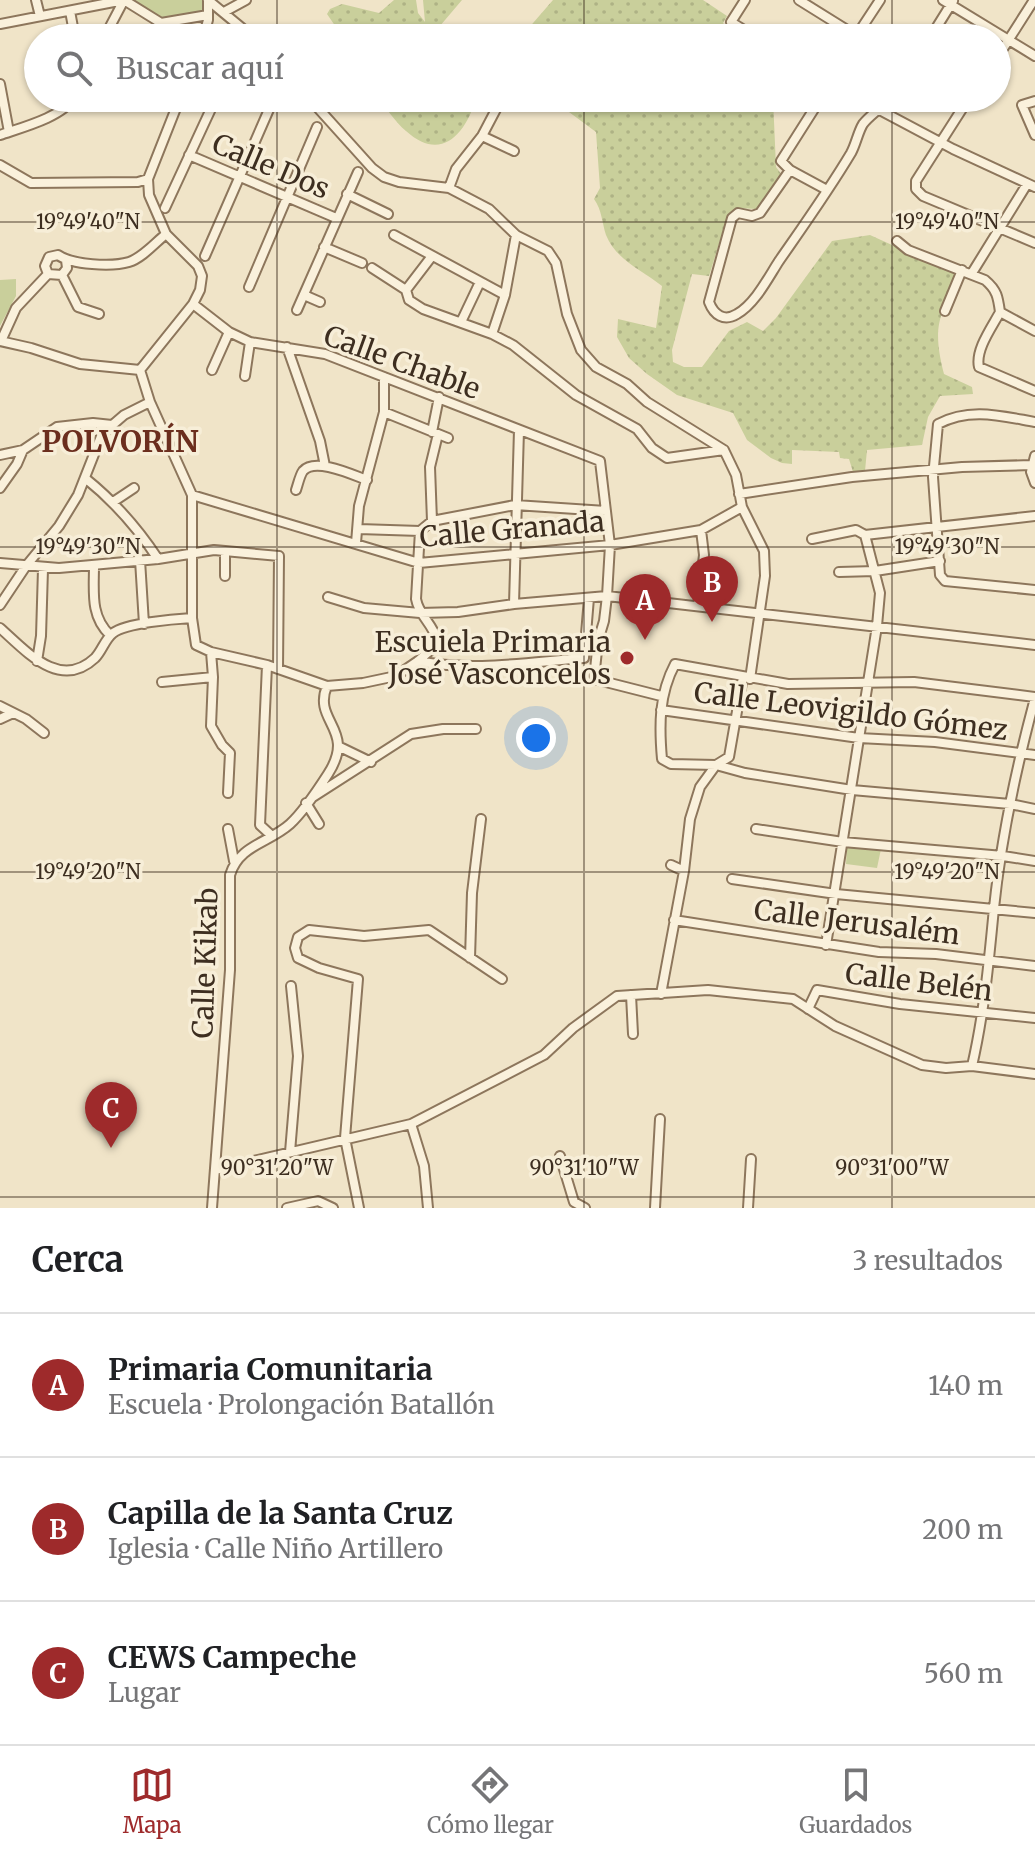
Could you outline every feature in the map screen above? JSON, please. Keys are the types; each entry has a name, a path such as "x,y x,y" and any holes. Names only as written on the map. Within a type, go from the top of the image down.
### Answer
{"street":[{"path":"36,0 40,16"},
{"path":"0,24 124,0 161,23 208,15"},
{"path":"111,24 124,0"},
{"path":"208,0 236,24"},
{"path":"206,24 208,0"},
{"path":"224,12 246,0"},
{"path":"734,24 731,22 745,0"},
{"path":"799,0 837,24"},
{"path":"865,24 880,0"},
{"path":"1011,38 1034,0"},
{"path":"937,24 949,1 984,24"},
{"path":"70,11 72,24"},
{"path":"1011,42 1035,56"},
{"path":"0,84 4,133 58,112"},
{"path":"1035,101 1022,105 1035,135"},
{"path":"140,370 193,304 202,276 198,266 166,234 149,195 148,179 174,112"},
{"path":"165,208 209,112"},
{"path":"205,256 268,112"},
{"path":"322,112 372,168 384,177 399,182 449,188 489,209 516,235 548,251 556,263 567,314 581,350 596,367 627,384 647,402 724,450 736,475 742,507 764,551 765,576 729,757 716,765 700,787 686,817 684,871 661,994"},
{"path":"449,188 456,169 482,136 495,112"},
{"path":"812,112 781,161 790,170 827,190"},
{"path":"790,170 760,213 752,216 738,213 732,218 709,302 713,311 727,318 745,308 761,288 853,149 864,124 879,112"},
{"path":"882,112 1031,185 967,272 945,311"},
{"path":"960,112 916,181 916,189 923,196 1035,243"},
{"path":"249,287 317,127"},
{"path":"482,136 514,151"},
{"name":"Calle Dos","path":"189,155 336,218"},
{"path":"0,165 31,183 138,182 148,179"},
{"path":"297,310 358,172"},
{"path":"347,194 388,214"},
{"path":"48,274 45,266 49,257 58,255 66,260 95,264 130,262 166,234"},
{"path":"394,235 505,295"},
{"path":"492,334 505,295 516,235"},
{"path":"897,241 908,250 967,272 995,288 1000,312 977,362 979,367 1035,391"},
{"path":"324,247 362,263"},
{"path":"406,290 432,256"},
{"path":"62,275 67,268 66,260"},
{"path":"372,268 406,290 409,300 423,309 492,334 513,345 576,395 637,429 652,448 667,458 724,450"},
{"path":"48,274 62,275"},
{"path":"48,274 16,308 1,341 80,364 140,370"},
{"path":"62,275 78,307 99,314"},
{"path":"461,322 480,282"},
{"path":"304,295 320,302"},
{"name":"Calle Chable","path":"193,304 229,332 250,342 325,354 600,461 606,511"},
{"path":"1000,312 1035,331"},
{"path":"212,370 229,332"},
{"path":"245,376 250,342"},
{"path":"287,347 320,441 325,466"},
{"path":"140,370 150,402 192,495 192,618 196,645 327,686 383,680 408,669 432,649 437,640 435,629 420,613 416,599 420,531"},
{"path":"356,543 359,506 384,412 384,377"},
{"path":"432,521 430,467 439,397"},
{"path":"0,605 26,566 59,526 85,478 98,441 124,415 150,402"},
{"path":"384,412 448,438"},
{"path":"1035,422 968,413 954,416 938,424 934,471 940,575 945,581 1035,590"},
{"path":"0,455 23,450 57,427 93,423 112,425"},
{"path":"514,604 519,430"},
{"path":"0,488 23,450"},
{"path":"739,494 852,477 1034,460 1035,483"},
{"path":"296,490 304,471 312,465 325,466 367,480"},
{"path":"85,478 140,531 158,559"},
{"path":"113,502 134,488"},
{"name":"Calle Granada","path":"192,495 419,563 610,545 701,530 742,507"},
{"path":"359,529 420,531 432,521 515,505 606,511 610,545 607,596 594,679 661,696"},
{"path":"812,539 856,530 865,535 1035,516"},
{"path":"698,606 704,555 701,530"},
{"path":"826,945 877,626 880,593 865,535"},
{"path":"0,563 43,569 225,552 279,556 278,669"},
{"path":"225,552 225,576"},
{"path":"140,560 144,624"},
{"path":"839,572 875,571 940,561"},
{"path":"94,565 96,617 110,635"},
{"path":"37,661 43,569"},
{"path":"328,597 364,608 420,613 458,612 607,596 1035,645"},
{"path":"418,661 440,666 479,666 584,658 589,598"},
{"path":"0,628 37,661 55,671 86,665 96,657 115,631 169,619 192,618"},
{"path":"211,652 211,726 230,753 228,793"},
{"path":"972,1066 990,960 994,908 1010,804 1035,698 914,682 788,684 675,664 661,696 662,759 671,764 716,765 745,773 852,790 1010,804 1035,809"},
{"path":"267,665 260,825 272,836"},
{"path":"162,682 213,677"},
{"path":"327,686 323,702 340,747 371,762"},
{"path":"0,706 44,733"},
{"name":"Calle Leovigildo Gómez","path":"661,710 859,738 935,742 1035,755"},
{"path":"0,719 13,713"},
{"name":"Calle Kikab","path":"212,1208 230,970 230,875 234,861 248,849 291,824 307,801 411,734 443,729 476,729"},
{"path":"319,824 307,801 328,774 340,747"},
{"path":"470,958 472,893 481,819"},
{"path":"228,829 234,861"},
{"path":"756,829 843,842 1035,861"},
{"path":"671,865 684,871"},
{"path":"732,879 836,894 1035,913"},
{"name":"Calle Jerusalém","path":"674,920 879,952 1035,966"},
{"path":"359,1208 345,1138 358,979 319,968 298,958 295,948 298,937 309,930 364,936 429,930 502,979"},
{"path":"290,1152 298,1056 291,986"},
{"name":"Calle Belén","path":"808,1009 817,990 900,1004 1035,1018"},
{"path":"215,1170 411,1124 544,1055 573,1028 617,996 722,991 793,999 835,1026 922,1065 946,1068 972,1066 1035,1074"},
{"path":"631,995 633,1034"},
{"path":"655,1208 660,1119"},
{"path":"411,1124 426,1176 428,1208"},
{"path":"560,1156 574,1202 585,1208"},
{"path":"748,1208 751,1159"},
{"path":"287,1208 318,1205 333,1208"}],"green space":[{"path":"126,0 203,0 202,13 162,19"},
{"path":"394,0 416,0 418,13 425,22 423,0 462,0 442,24 334,24 327,14 330,9 342,4 379,13"},
{"path":"553,0 703,0 727,16 724,24 532,24"},
{"path":"389,112 472,112 459,133 441,144 419,140"},
{"path":"569,112 774,112 776,167 782,175 756,209 739,208 728,215 709,276 692,274 672,350 673,362 684,367 702,367 729,331 747,322 763,331 776,318 832,241 870,235 958,275 939,323 938,344 944,374 972,387 973,394 940,396 928,417 922,445 867,450 865,471 854,475 849,459 840,458 839,452 792,450 792,464 782,463 747,440 733,413 677,395 629,358 617,337 618,319 656,328 662,286 623,258 606,235 594,199 600,188 596,132"},
{"path":"16,279 16,296 0,326 0,280"},
{"path":"847,846 881,849 877,868 846,864"}],"place":[{"name":"Capilla de la Santa Cruz","path":"712,622"},
{"name":"Primaria Comunitaria","path":"645,640"},
{"name":"Escuiela Primaria José Vasconcelos","path":"627,658"},
{"name":"CEWS Campeche","path":"111,1148"}],"district":[{"name":"POLVORÍN","path":"120,441"}]}
